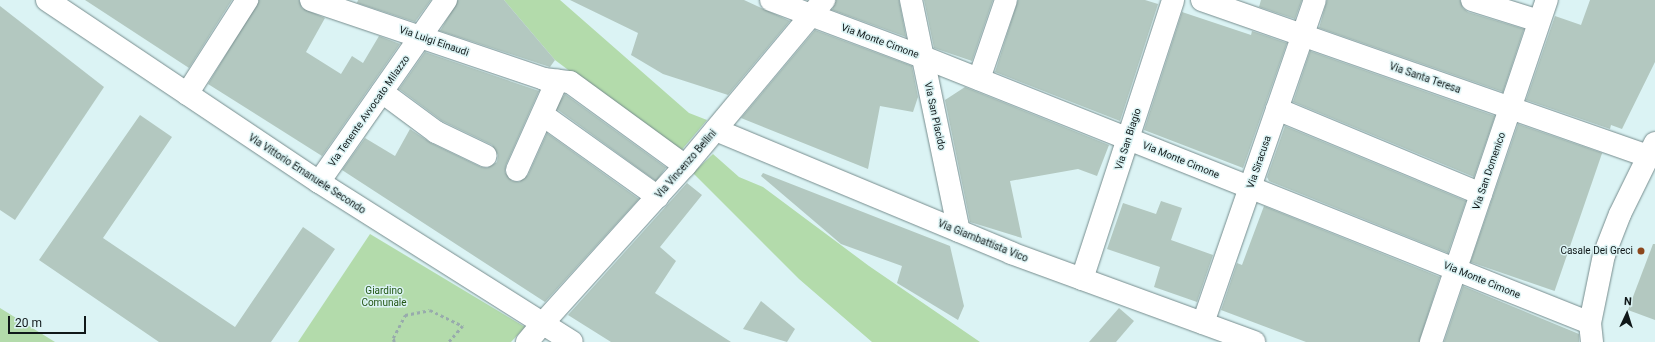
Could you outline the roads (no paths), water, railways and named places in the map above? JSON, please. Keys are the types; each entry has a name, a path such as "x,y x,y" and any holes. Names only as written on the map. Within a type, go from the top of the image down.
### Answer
{"street":[{"name":"Via Vittorio Emanuele Secondo","path":"47,0 319,182 572,342"},
{"path":"187,94 247,0"},
{"name":"Via Luigi Einaudi","path":"311,0 557,81 570,82 685,166"},
{"name":"Via Tenente Avvocato Milazzo","path":"319,182 446,0"},
{"name":"Via Monte Cimone","path":"771,0 817,8 923,57 1456,269 1591,332"},
{"name":"Via San Placido","path":"911,0 959,231"},
{"path":"979,79 1006,0"},
{"name":"Via San Biagio","path":"1082,279 1173,0"},
{"name":"Via Santa Teresa","path":"1202,0 1250,8 1303,35 1510,108 1652,150"},
{"name":"Via Siracusa","path":"1203,323 1315,0"},
{"path":"1472,0 1540,21"},
{"name":"Via San Domenico","path":"1431,342 1547,0"},
{"name":"Via Vincenzo Bellini","path":"527,342 685,166 817,8"},
{"path":"517,170 557,81"},
{"path":"382,92 436,132 486,156"},
{"path":"1277,109 1481,194"},
{"path":"543,114 658,196"},
{"name":"Via Giambattista Vico","path":"716,130 959,231 1082,279 1254,342"},
{"path":"1591,332 1604,255 1620,214 1652,150"}],"place":[{"name":"Casale Dei Greci","path":"1641,251"}],"park label":[{"name":"Giardino Comunale","path":"384,296"}]}
